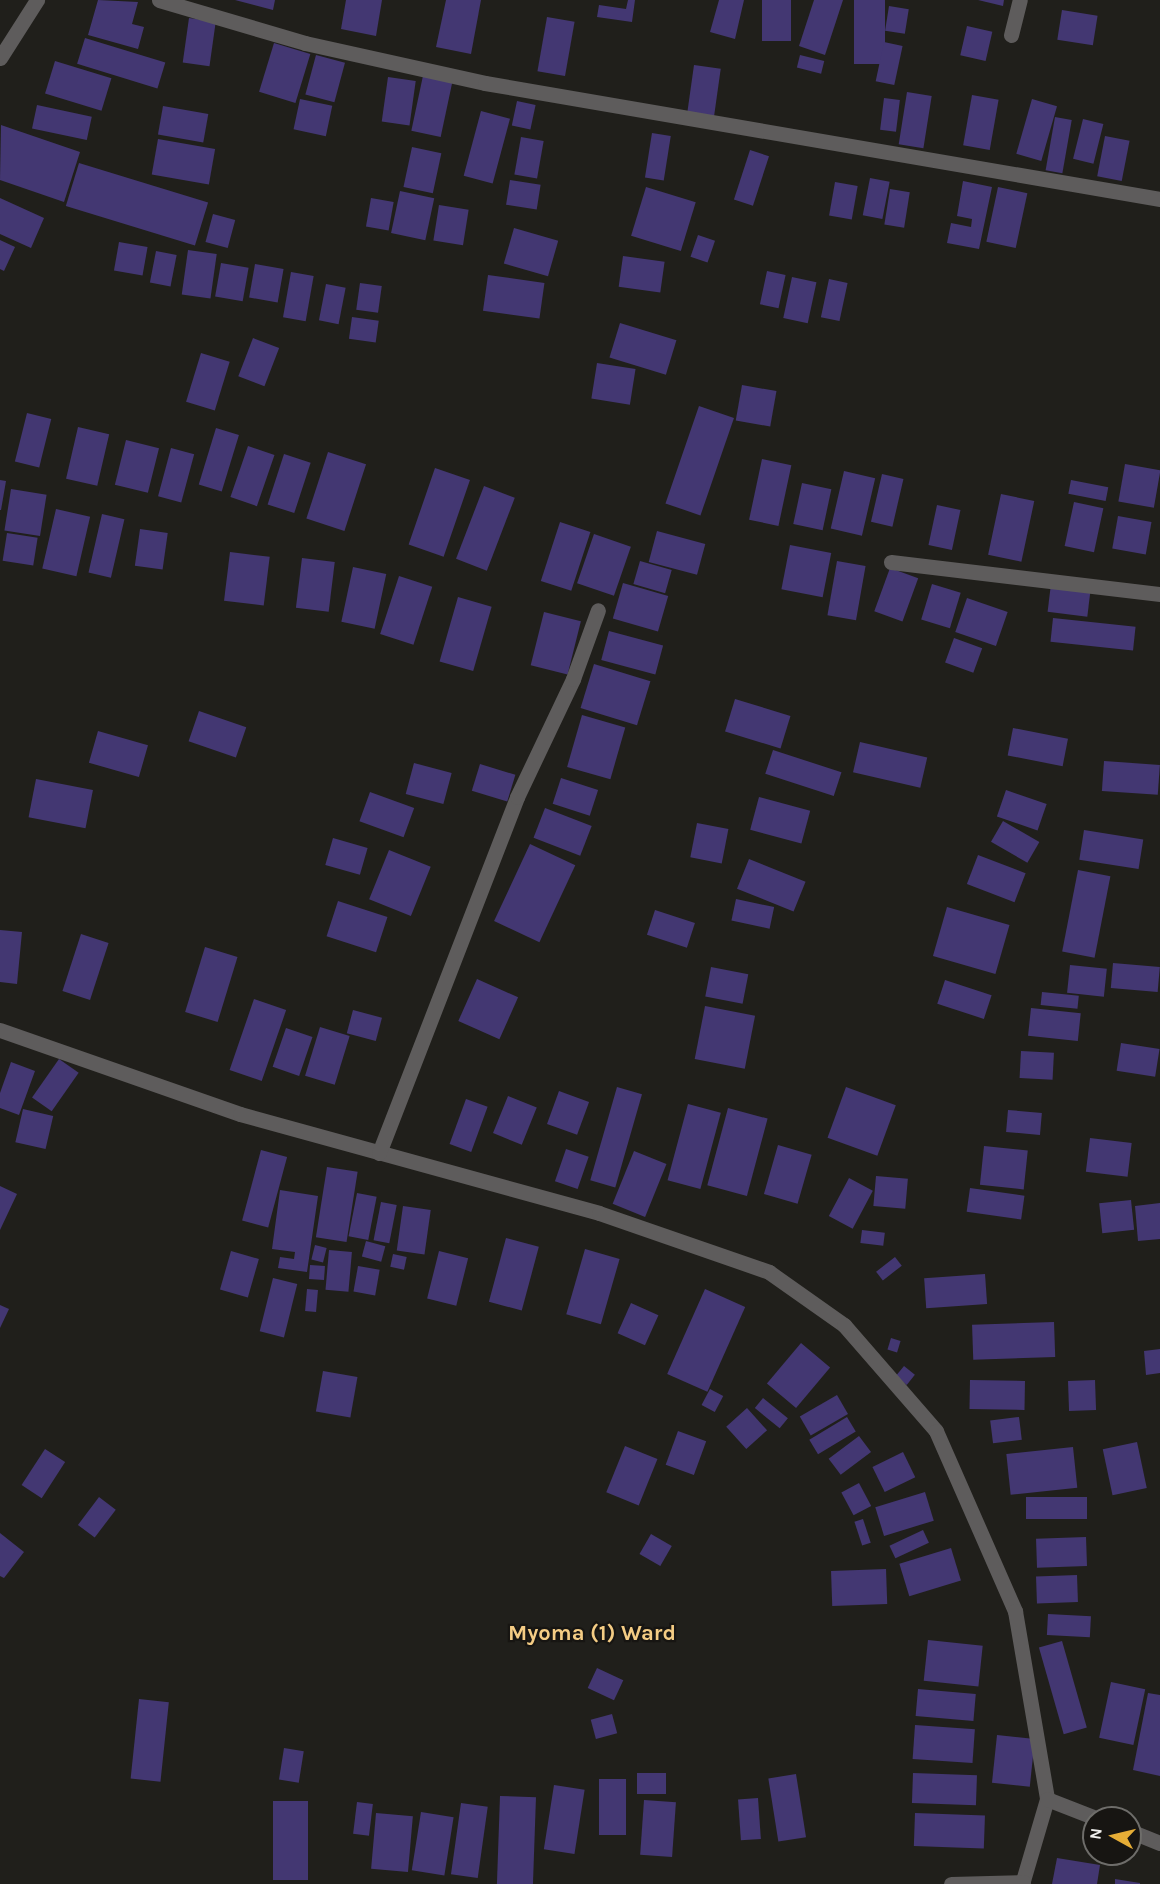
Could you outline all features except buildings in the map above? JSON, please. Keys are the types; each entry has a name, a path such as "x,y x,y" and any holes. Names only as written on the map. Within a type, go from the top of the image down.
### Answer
{"street":[{"path":"0,58 37,0"},
{"path":"159,0 305,43 485,83 1160,199"},
{"path":"1011,35 1020,0"},
{"path":"891,562 1160,594"},
{"path":"379,1153 517,797 573,679 598,610"},
{"path":"0,1030 240,1114 600,1213 769,1272 844,1325 936,1431 1015,1611 1047,1799 1022,1883 951,1884"},
{"path":"1047,1799 1082,1813"},
{"path":"1142,1836 1160,1843"}],"district":[{"name":"Myoma (1) Ward","path":"592,1634"}]}
